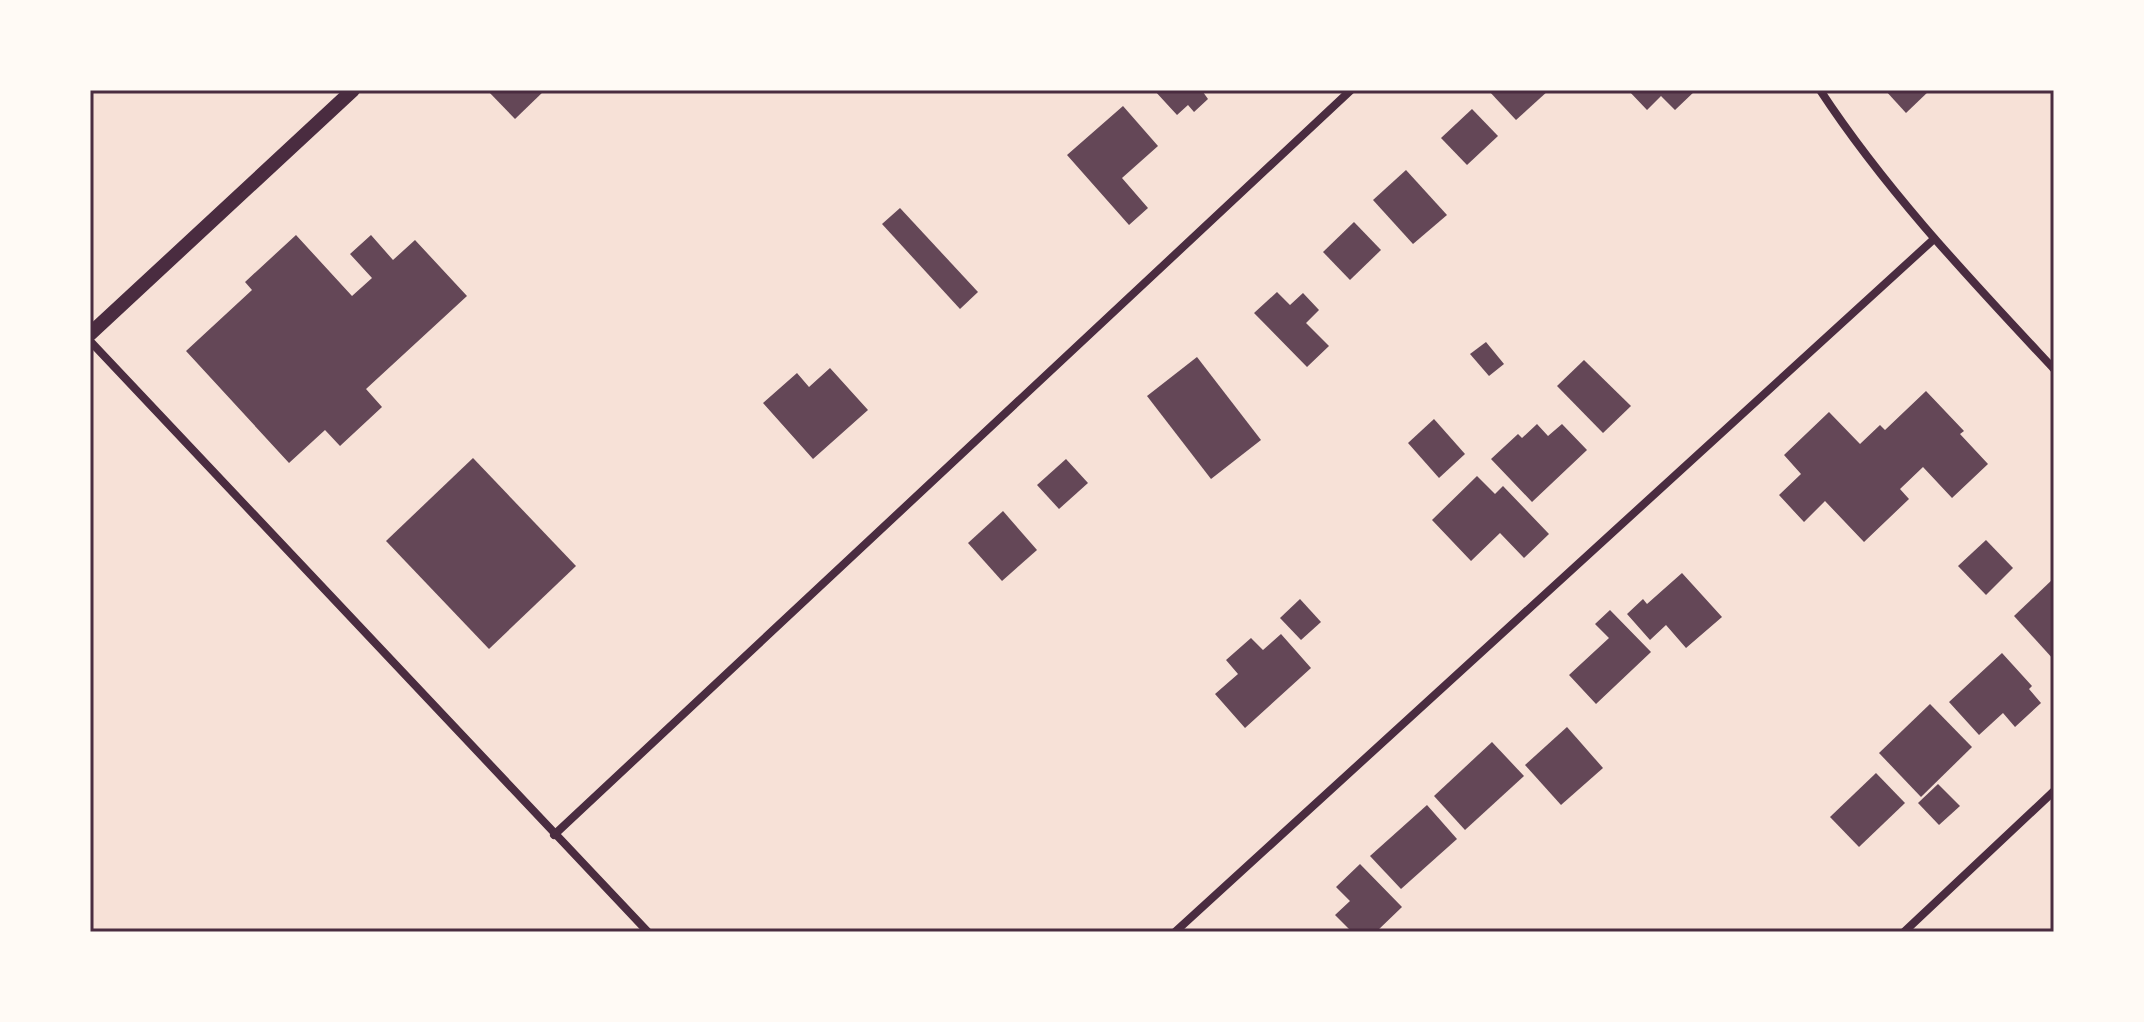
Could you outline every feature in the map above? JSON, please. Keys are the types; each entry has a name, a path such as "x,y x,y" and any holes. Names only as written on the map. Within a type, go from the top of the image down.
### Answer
{"street":[{"path":"90,334 353,90"},
{"path":"554,835 1351,90"},
{"path":"1820,90 1856,145 1934,239 2054,369"},
{"path":"1175,932 1934,239"},
{"path":"90,341 648,932"},
{"path":"1904,932 2054,791"}],"building":[{"path":"487,90 545,90 515,119"},
{"path":"1154,90 1205,90 1203,92 1208,99 1194,112 1188,105 1177,115"},
{"path":"1488,90 1549,90 1516,120"},
{"path":"1628,90 1696,90 1675,110 1661,96 1647,110"},
{"path":"1885,90 1930,90 1906,113"},
{"path":"1123,106 1158,146 1122,178 1148,208 1129,225 1067,155"},
{"path":"1472,109 1498,136 1467,165 1441,138"},
{"path":"1406,170 1447,215 1413,244 1373,200"},
{"path":"900,208 978,292 960,309 882,224"},
{"path":"1354,222 1381,250 1350,280 1323,252"},
{"path":"296,235 352,296 372,278 350,254 371,235 393,260 415,240 467,296 366,389 382,407 340,446 325,430 289,463 186,351 252,290 245,282"},
{"path":"1277,292 1290,305 1303,293 1319,310 1306,323 1329,346 1307,367 1254,313"},
{"path":"1486,342 1504,364 1489,376 1470,354"},
{"path":"1197,357 1261,440 1211,479 1147,396"},
{"path":"1584,360 1631,406 1603,433 1557,386"},
{"path":"830,368 868,410 813,459 763,403 797,373 809,387"},
{"path":"1926,391 1964,431 1960,434 1988,464 1952,498 1923,467 1900,489 1909,499 1864,542 1825,501 1804,522 1779,495 1801,474 1784,455 1829,412 1860,444 1880,425 1885,430"},
{"path":"1434,419 1465,454 1439,478 1408,443"},
{"path":"1537,424 1548,436 1562,424 1587,450 1532,502 1491,459 1518,434 1522,438"},
{"path":"473,458 576,566 489,649 386,541"},
{"path":"1066,459 1088,483 1059,509 1037,485"},
{"path":"1477,476 1495,494 1503,486 1549,534 1524,558 1500,533 1471,561 1432,520"},
{"path":"1003,511 1037,550 1002,581 968,543"},
{"path":"1986,540 2013,568 1986,595 1958,566"},
{"path":"1682,573 1722,617 1686,648 1666,625 1650,640 1627,614 1643,599 1647,604"},
{"path":"2054,578 2054,660 2014,616"},
{"path":"1300,599 1321,622 1301,640 1280,618"},
{"path":"1610,610 1651,652 1596,704 1569,675 1609,638 1595,624"},
{"path":"1281,634 1311,668 1245,728 1215,694 1238,674 1226,660 1251,638 1263,650"},
{"path":"2002,653 2032,686 2029,689 2041,703 2015,727 2003,713 1979,735 1949,702"},
{"path":"1930,704 1972,747 1921,797 1879,753"},
{"path":"1567,727 1603,768 1561,805 1525,765"},
{"path":"1492,742 1524,776 1465,830 1434,796"},
{"path":"1876,773 1905,803 1859,847 1830,817"},
{"path":"1938,784 1960,806 1939,825 1918,803"},
{"path":"1427,805 1457,839 1401,889 1370,856"},
{"path":"1360,864 1402,907 1376,932 1352,932 1335,915 1350,901 1336,887"}]}
